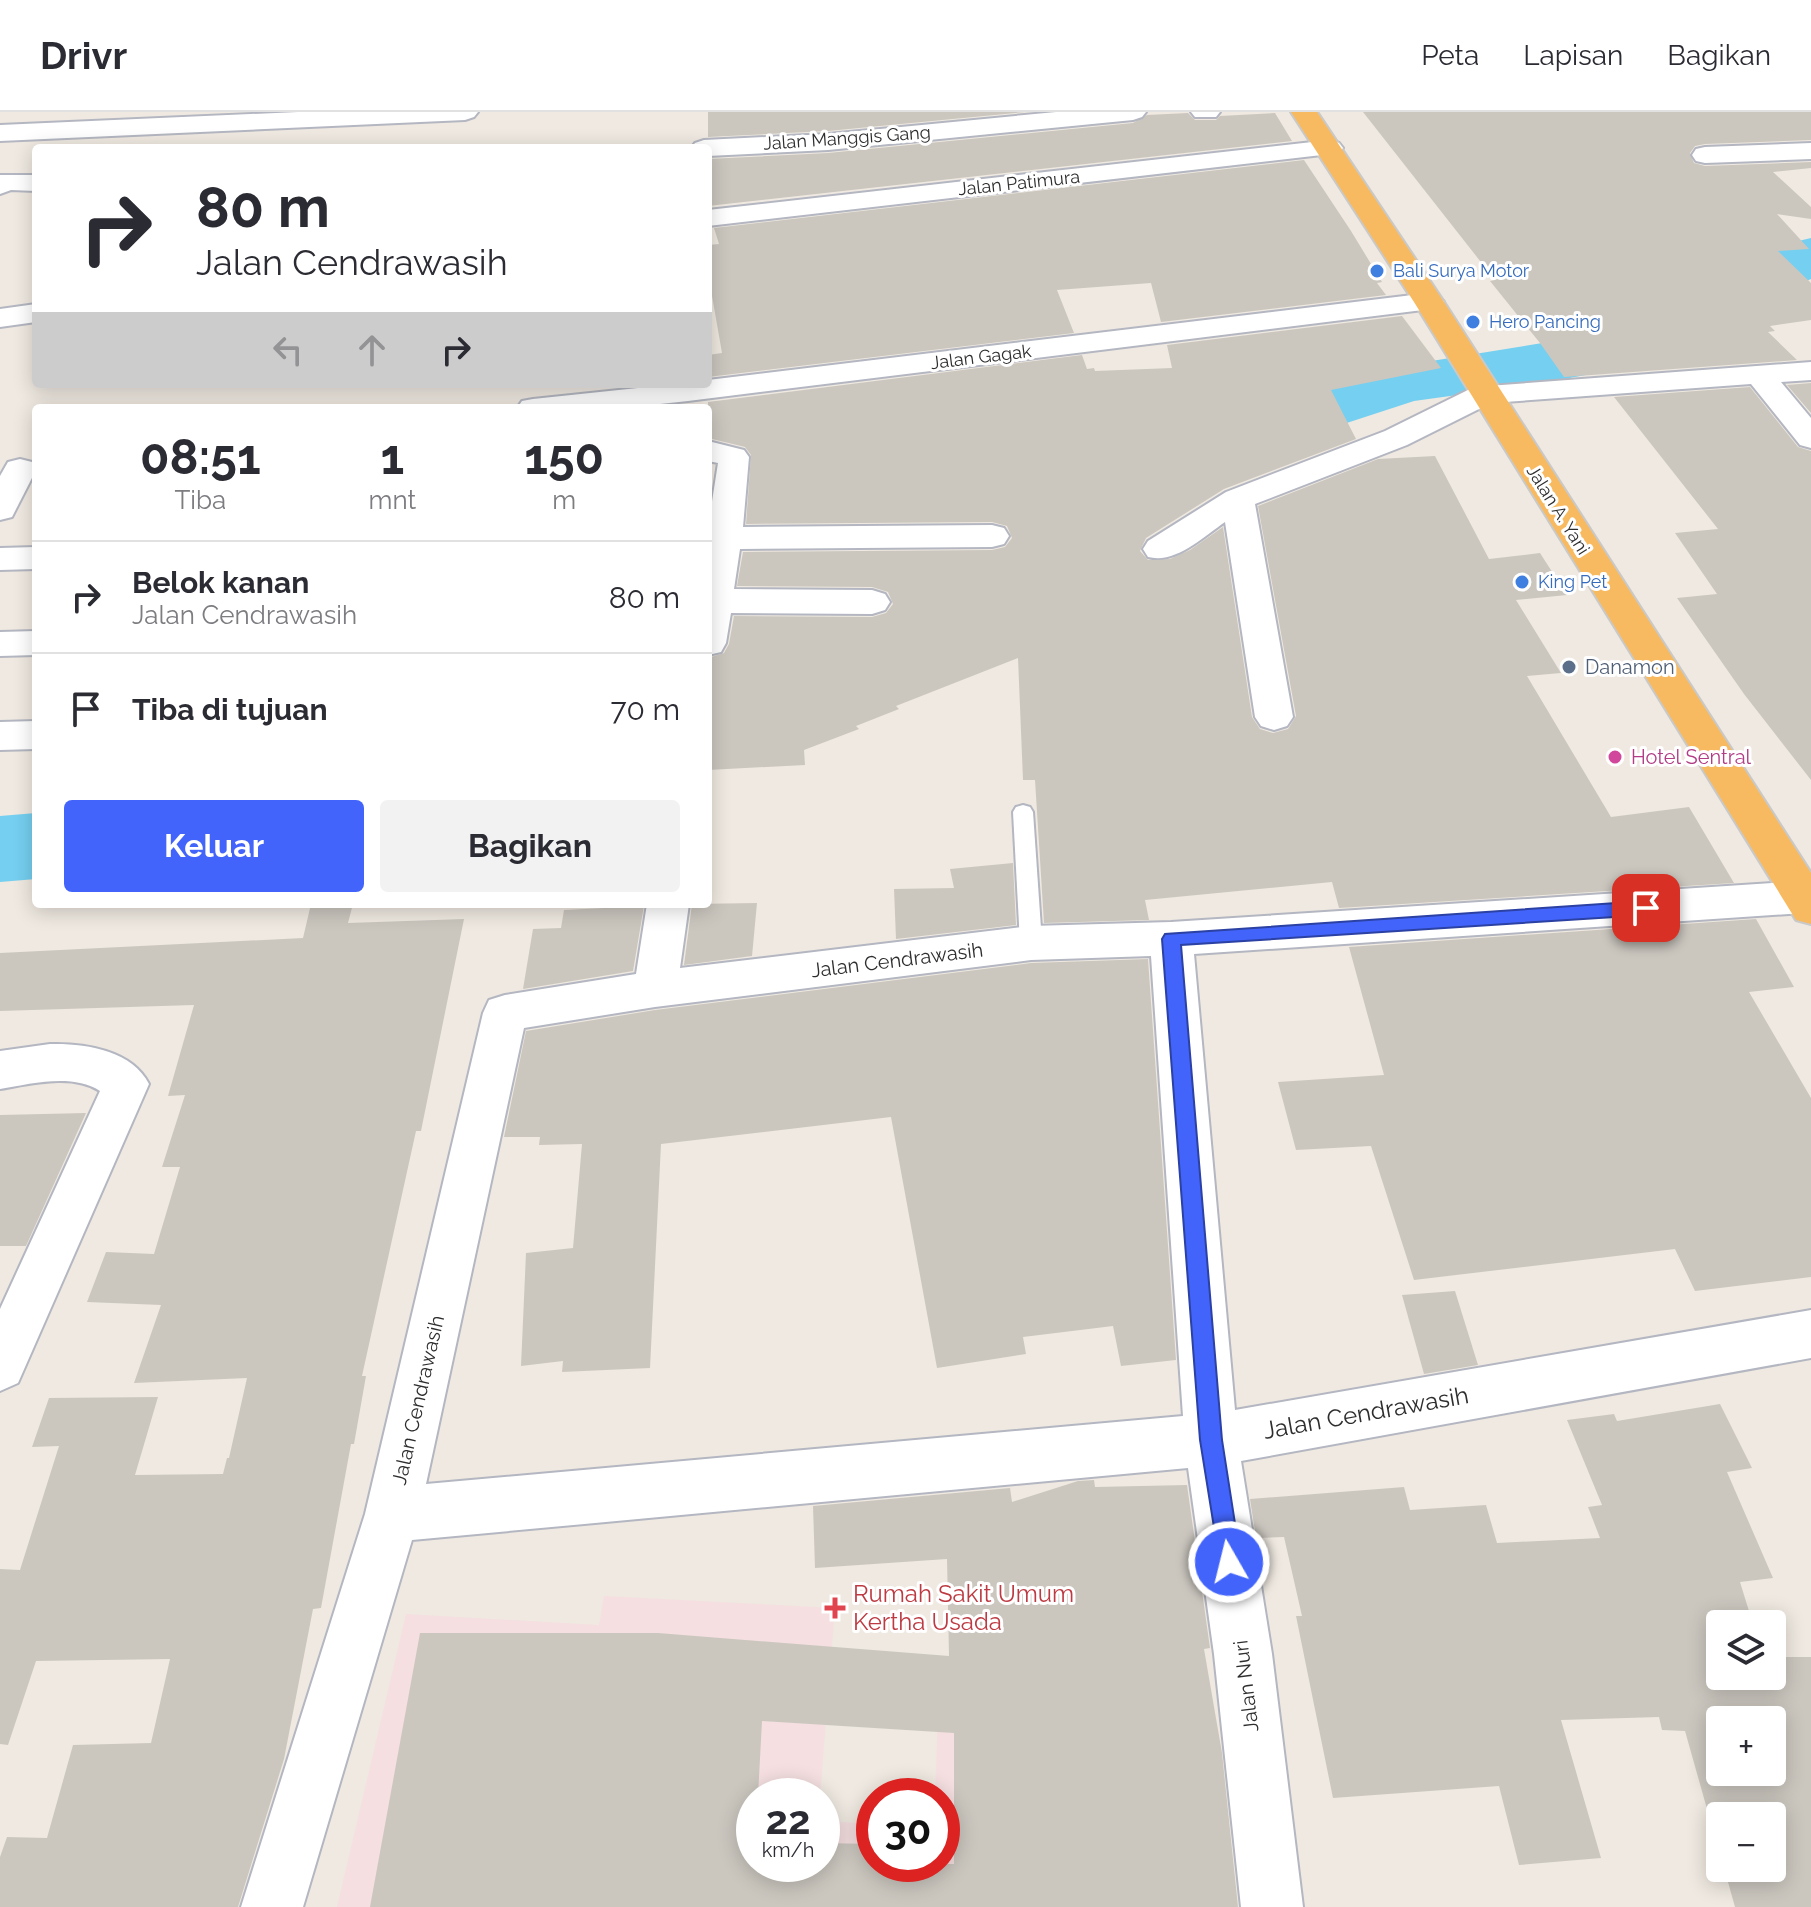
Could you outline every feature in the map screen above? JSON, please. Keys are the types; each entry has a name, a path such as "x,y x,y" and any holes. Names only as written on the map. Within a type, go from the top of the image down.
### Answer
{"highway":[{"name":"Jalan A. Yani","path":"1304,112 1429,302 1807,903"}],"street":[{"path":"0,133 465,112"},
{"name":"Jalan Manggis Gang","path":"712,148 828,142 1133,112"},
{"name":"Jalan Patimura","path":"712,218 1330,148"},
{"path":"1705,155 1811,151"},
{"path":"0,186 4,182 32,183"},
{"name":"Jalan Gagak","path":"581,404 688,395 1429,302"},
{"path":"0,318 32,314"},
{"path":"1160,549 1238,499 1396,438 1484,392 1811,371"},
{"path":"1759,375 1811,438"},
{"path":"712,452 733,457 717,538 712,619"},
{"path":"0,510 19,469"},
{"path":"1238,499 1274,717"},
{"path":"717,538 992,536"},
{"path":"0,559 32,558"},
{"path":"715,601 872,602"},
{"path":"0,644 32,643"},
{"path":"0,736 32,735"},
{"name":"Jalan Cendrawasih","path":"272,1907 392,1514 505,1013 655,989 1031,943 1171,939 1807,903"},
{"path":"655,989 667,908"},
{"name":"Jalan Nuri","path":"1171,939 1211,1440 1243,1654 1272,1907"},
{"path":"0,1070 59,1060 92,1065 126,1084 0,1366"},
{"name":"Jalan Cendrawasih","path":"392,1514 1211,1440 1811,1334"}],"lane":[{"path":"1023,812 1031,943"}],"shaded area":[{"path":"604,1596 835,1608 821,1778 736,1778 736,1882 840,1882 840,1822 856,1823 856,1882 960,1882 960,1778 936,1778 938,1713 1043,1720 1043,1907 337,1907 406,1614 599,1625"}],"building":[{"path":"708,112 1025,112 828,131 708,137"},
{"path":"1363,112 1811,112 1811,140 1705,144 1695,146 1690,153 1694,163 1705,166 1811,162 1811,168 1773,172 1811,207 1811,219 1777,214 1809,249 1778,251 1811,283 1811,320 1770,326 1775,331 1768,332 1797,360 1564,377 1490,281 1495,280"},
{"path":"1188,113 1195,120 1216,120 1220,116 1275,113 1292,141 712,206 712,159 828,153 1133,123 1147,115"},
{"path":"1304,160 1382,282 1377,283 1386,295 1161,322 1151,283 1057,290 1074,333 712,377 712,354 722,353 712,296 712,245 719,244 714,228"},
{"path":"1402,316 1441,368 1331,390 1356,439 1224,489 1146,538 1140,551 1148,560 1170,559 1190,550 1223,527 1252,717 1260,729 1273,733 1288,729 1296,716 1258,506 1378,459 1435,456 1489,559 1540,553 1567,595 1516,600 1561,673 1527,676 1611,817 1689,807 1734,883 1339,908 1332,882 1145,900 1149,920 1044,923 1035,780 1023,780 1018,658 896,706 899,709 856,726 859,729 804,750 805,765 712,770 712,657 724,653 729,644 734,616 872,617 886,613 893,604 888,592 872,587 737,586 743,552 992,550 1005,547 1012,538 1007,526 992,522 746,524 751,455 745,447 712,439 712,404 708,402 1082,355 1087,369 1094,368 1095,371 1172,368 1167,345"},
{"path":"1811,383 1811,413 1787,385"},
{"path":"1750,387 1798,447 1811,451 1811,780 1744,694 1677,598 1717,594 1675,533 1718,529 1614,397"},
{"path":"1013,863 1016,925 896,939 894,889 954,888 950,869"},
{"path":"757,903 752,956 684,965 691,908 712,908 712,904"},
{"path":"310,908 352,908 348,923 464,919 421,1131 416,1131 362,1376 366,1376 321,1608 313,1609 284,1759 238,1907 0,1907 0,1857 7,1837 47,1838 73,1745 151,1743 170,1659 36,1661 8,1745 0,1744 0,1569 20,1570 59,1446 32,1447 49,1398 158,1397 135,1475 223,1474 247,1378 134,1383 161,1305 87,1302 106,1252 154,1254 180,1167 162,1167 185,1095 168,1096 194,1005 0,1011 0,953 303,938"},
{"path":"644,908 633,971 523,989 533,929 561,928 564,910"},
{"path":"1756,919 1794,987 1749,992 1811,1098 1811,1277 1695,1291 1675,1249 1414,1280 1371,1146 1296,1150 1278,1082 1384,1075 1349,947"},
{"path":"1148,959 1176,1360 1121,1366 1113,1326 1023,1337 1026,1354 937,1368 891,1117 661,1144 650,1368 562,1372 563,1361 521,1366 526,1253 573,1248 582,1144 539,1145 540,1137 504,1137 526,1031 655,1010 1031,963"},
{"path":"86,1113 26,1246 0,1246 0,1115"},
{"path":"1455,1291 1478,1365 1424,1374 1402,1295"},
{"path":"1720,1404 1752,1468 1727,1472 1773,1578 1740,1582 1749,1610 1706,1610 1706,1690 1786,1690 1786,1657 1811,1657 1811,1907 1735,1907 1728,1882 1786,1882 1786,1802 1706,1802 1706,1805 1685,1731 1662,1730 1659,1717 1561,1720 1601,1858 1519,1865 1499,1786 1333,1798 1296,1616 1302,1616 1284,1537 1256,1538 1250,1499 1404,1487 1410,1510 1486,1505 1497,1543 1600,1538 1588,1507 1602,1505 1567,1420 1614,1414 1617,1421"},
{"path":"1094,1480 1095,1487 1187,1485 1210,1648 1204,1649 1222,1753 1238,1907 370,1907 420,1633 658,1633 949,1656 947,1559 815,1568 813,1506 1010,1488 1012,1502 1078,1481","holes":["762,1721 954,1733 954,1778 960,1778 960,1882 856,1882 856,1844 840,1843 840,1882 736,1882 736,1778 759,1778"]}],"waterway":[{"path":"1223,460 1289,420 1405,383 1537,365 1660,343 1756,281 1811,256"},
{"path":"0,849 32,846"}],"place":[{"name":"Bali Surya Motor","path":"1377,271"},
{"name":"Hero Pancing","path":"1473,322"},
{"name":"King Pet","path":"1522,582"},
{"name":"Danamon","path":"1569,667"},
{"name":"Hotel Sentral","path":"1615,757"},
{"name":"Rumah Sakit Umum Kertha Usada","path":"835,1608"}],"route":[{"path":"1229,1562 1211,1440 1171,939 1646,908"}]}
